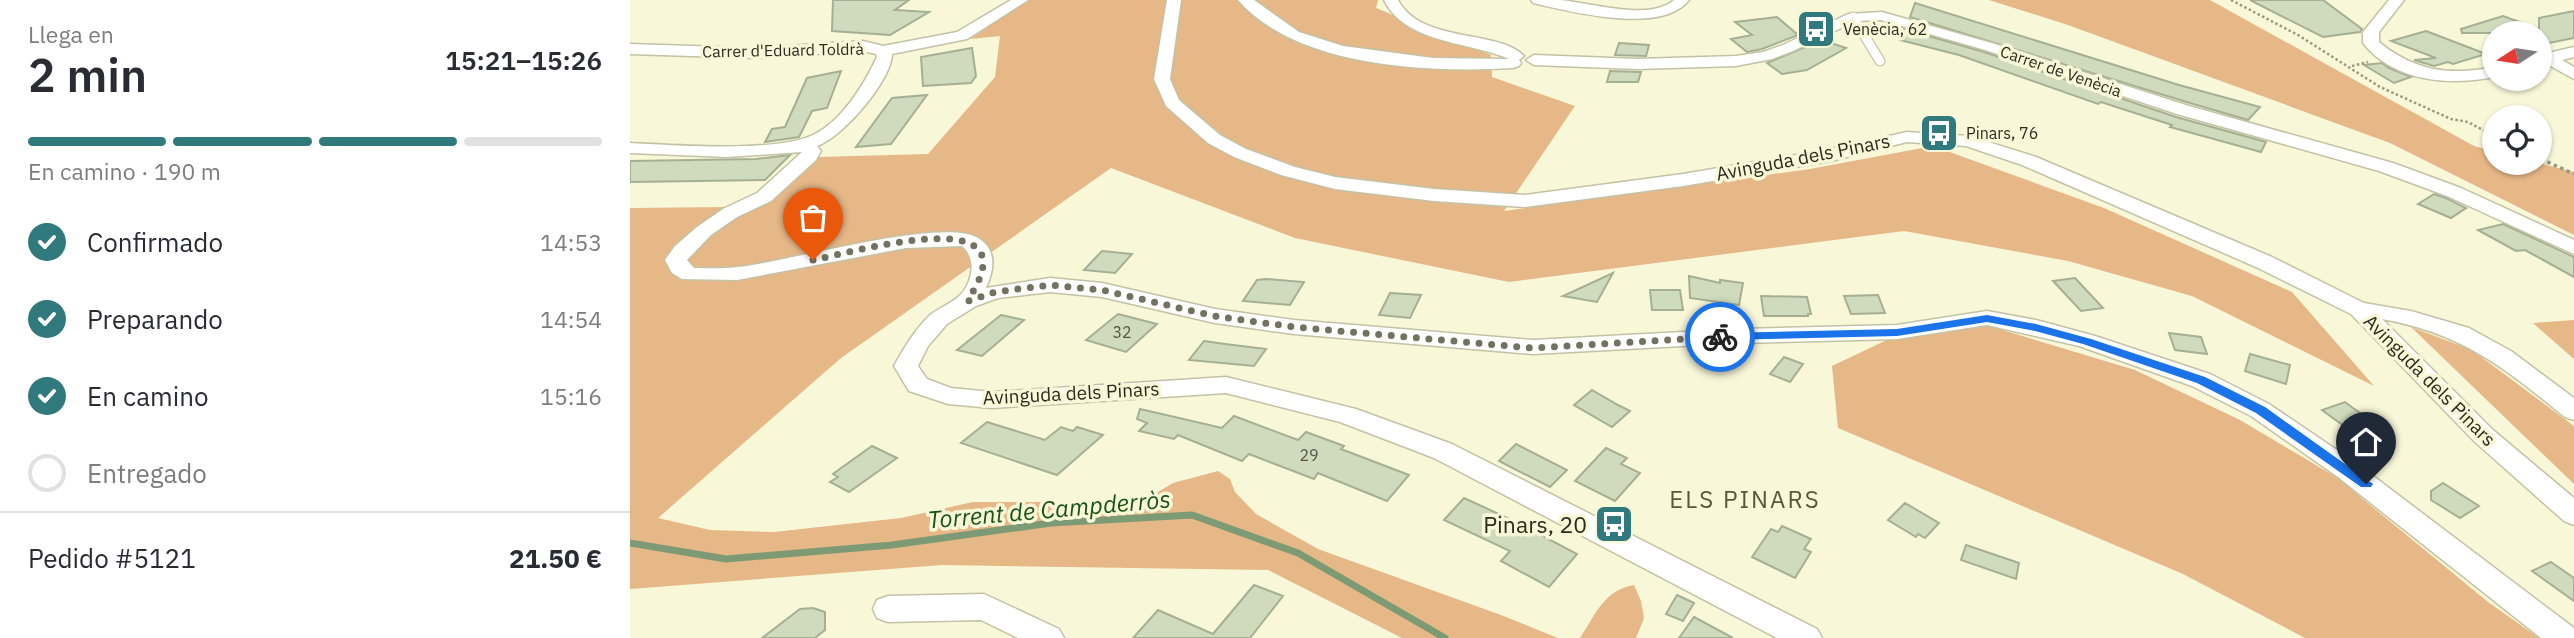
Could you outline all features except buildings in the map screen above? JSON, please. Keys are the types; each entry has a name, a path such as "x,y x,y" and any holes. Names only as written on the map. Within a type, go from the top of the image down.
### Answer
{"street":[{"path":"883,51 962,36 1021,0"},
{"name":"Avinguda dels Pinars","path":"1174,0 1162,79 1172,103 1214,139 1240,153 1288,171 1335,183 1434,195 1525,201 1683,180 1831,155 1889,139 1952,138 1983,144 2029,161 2264,262 2359,309 2484,436 2574,514"},
{"path":"1245,0 1292,34 1324,46 1425,62 1495,65 1515,59"},
{"path":"1391,0 1392,8 1400,16 1435,33 1505,50 1524,64 1534,60"},
{"path":"1538,0 1599,10 1651,14 1676,7 1682,0"},
{"path":"2397,0 2371,32 2371,43 2381,52 2394,62 2427,74 2467,78 2482,75"},
{"name":"Carrer de Venècia","path":"1534,60 1638,64 1736,61 1788,48 1853,17 1882,16 1934,30 2144,98 2357,157 2454,192 2574,248"},
{"name":"Carrer d'Eduard Toldrà","path":"630,49 755,53 863,47 883,51 882,66 863,94 828,135 805,145 771,149 630,148"},
{"path":"2552,57 2574,52"},
{"path":"2552,63 2574,74"},
{"path":"805,145 812,151 810,156 764,197 730,213 682,250 676,260 680,268 690,274 737,274 906,242 954,237 969,241 979,250 983,260 982,273 968,301"},
{"name":"Avinguda dels Pinars","path":"1805,638 1443,451 1347,415 1226,385 992,400 948,396 918,385 906,366 918,342 939,320 968,301 1020,288 1050,285 1079,286 1214,316 1268,324 1532,348 1739,335 1897,332 1987,318 2036,327 2087,341 2201,380 2260,410 2358,478 2472,570 2564,638"},
{"path":"2359,309 2396,314 2456,331 2491,348 2574,411"},
{"path":"888,608 984,607 1048,638"}],"lane":[{"path":"1853,17 1880,61"}],"path":[{"path":"2231,0 2298,35 2381,87 2451,119 2468,122 2482,130"},
{"path":"2552,164 2574,174"}],"shaded area":[{"path":"1029,0 1378,0 1376,8 1491,55 1492,77 1575,106 1504,211 1810,169 1933,146 2104,208 2292,292 2374,386 2192,296 2068,261 1904,231 1509,282 1295,238 1111,168 841,358 658,518 710,530 774,532 901,518 973,502 1134,502 1150,497 1173,483 1218,471 1230,479 1235,492 1256,514 1318,549 1558,638 1402,638 1268,570 942,565 630,589 630,208 730,207 776,197 818,157 928,154 995,77 1000,36 970,39"},
{"path":"1989,0 2210,0 2482,148 2482,175 2552,175 2552,166 2574,172 2574,235 2390,143 2068,25"},
{"path":"2574,320 2574,359 2533,323"},
{"path":"1989,326 2135,370 2240,420 2336,477 2488,602 2539,638 2305,638 2183,574 1838,428 1832,366 1891,338 1944,329"},
{"path":"2411,327 2472,350 2574,426 2574,484"},
{"path":"1634,585 1644,618 1636,638 1580,638 1608,598 1615,592"}],"waterway":[{"name":"Torrent de Campderròs","path":"630,543 726,559 892,545 1051,523 1192,515 1298,553 1445,638"}],"way so far":[{"path":"813,260 906,242 954,237 969,241 979,250 983,260 982,273 968,301 995,292 1020,288 1079,286 1214,316 1294,327 1532,348 1720,337"}],"place":[{"name":"Venècia, 62","path":"1816,29"},
{"name":"Pinars, 76","path":"1939,133"},
{"name":"Pinars, 20","path":"1614,524"}],"district":[{"name":"ELS PINARS","path":"1745,499"}],"route":[{"path":"1720,337 1897,332 1987,318 2036,327 2087,341 2201,380 2260,410 2366,484"}]}
